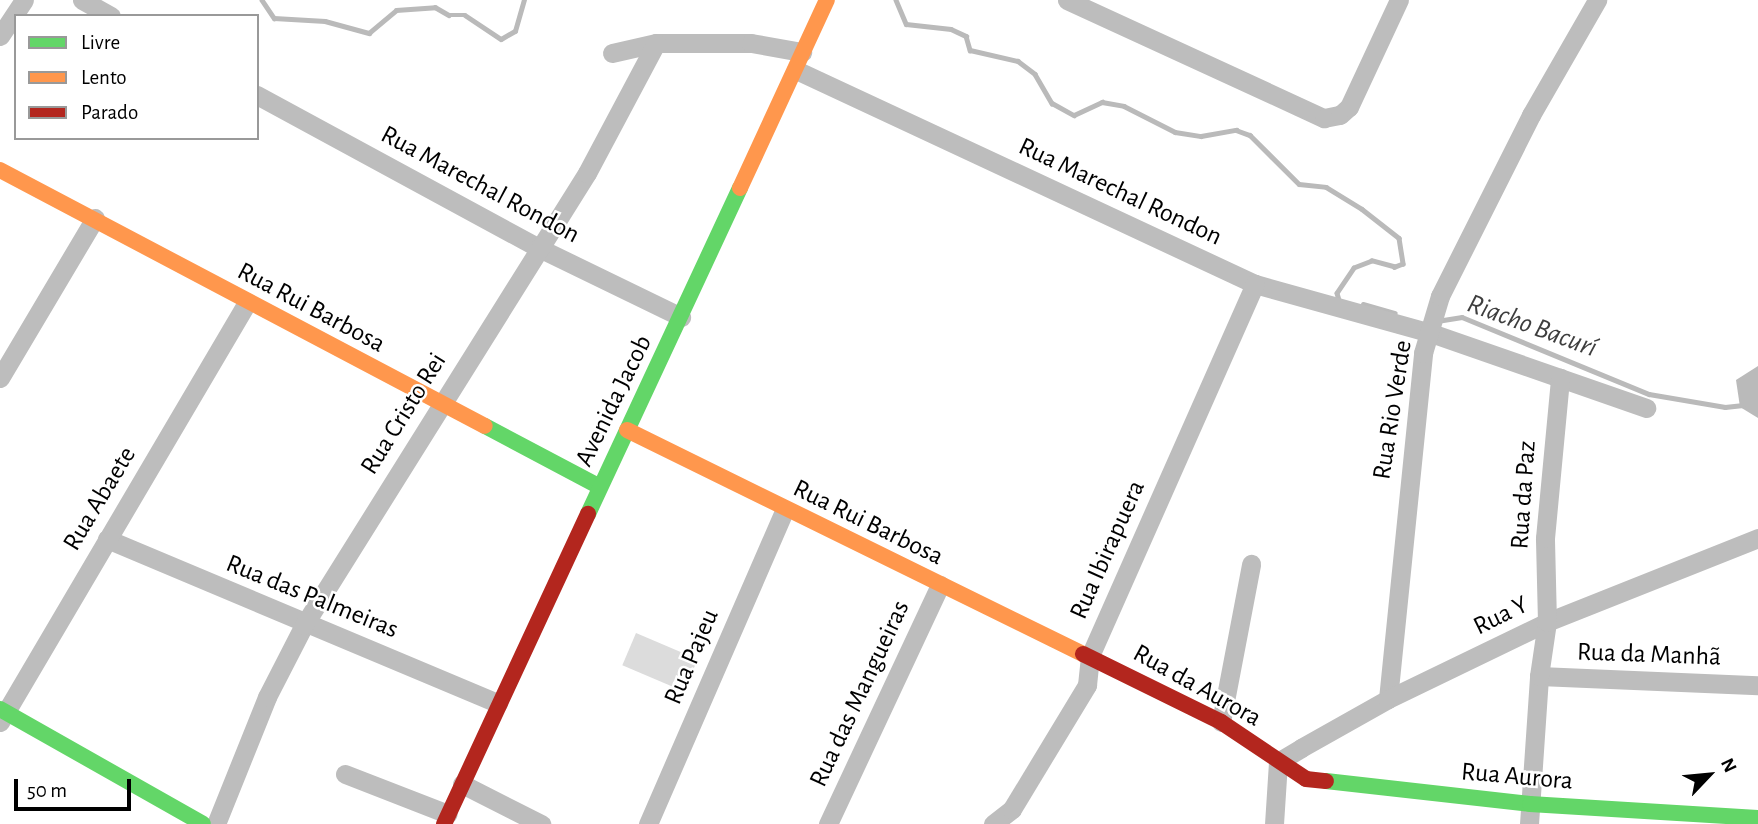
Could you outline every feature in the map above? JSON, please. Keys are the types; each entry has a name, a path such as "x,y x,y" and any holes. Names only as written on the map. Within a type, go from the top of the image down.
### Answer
{"street":[{"path":"82,0 107,14"},
{"name":"Avenida Jacob","path":"446,819 827,0"},
{"path":"1068,0 1315,114 1331,117 1349,107 1399,0"},
{"name":"Rua Rio Verde","path":"1388,699 1414,409 1423,353 1446,284 1531,115 1597,0"},
{"path":"0,36 14,15"},
{"name":"Rua Marechal Rondon","path":"612,53 656,43 751,43 799,61 1255,284 1431,333 1646,408"},
{"name":"Rua Cristo Rei","path":"216,824 267,697 304,625 608,138 656,43"},
{"name":"Rua Marechal Rondon","path":"259,96 539,248 681,317"},
{"name":"Rua Rui Barbosa","path":"0,170 600,487"},
{"path":"0,378 95,218"},
{"name":"Rua Ibirapuera","path":"993,824 1012,809 1053,748 1087,685 1090,656 1255,284"},
{"name":"Rua Abaete","path":"2,714 247,302"},
{"name":"Rua da Paz","path":"1529,824 1539,676 1547,622 1545,538 1560,378"},
{"name":"Rua Rui Barbosa","path":"626,430 784,511 1090,656"},
{"name":"Rua Pajeu","path":"648,824 784,511"},
{"name":"Rua Y","path":"1278,762 1388,699 1547,622 1758,538"},
{"name":"Rua das Palmeiras","path":"107,539 304,625 498,703"},
{"path":"1222,722 1251,564"},
{"name":"Rua das Mangueiras","path":"828,824 940,585"},
{"name":"Rua da Aurora","path":"1090,656 1222,722 1278,762"},
{"name":"Rua da Manhã","path":"1539,676 1758,685"},
{"path":"2,714 203,824"},
{"path":"1274,824 1278,762"},
{"name":"Rua Aurora","path":"1278,762 1314,781 1530,804 1758,818"},
{"path":"345,774 446,819"},
{"path":"462,784 541,824"}],"shaded area":[{"path":"1758,366 1758,418 1740,407 1736,380"}],"building":[{"path":"636,633 698,659 684,691 622,665"}],"waterway":[{"name":"Riacho Bacurí","path":"262,0 274,18 325,21 369,33 396,10 435,7 449,15 465,15 501,39 515,31 524,0"},
{"name":"Riacho Bacurí","path":"896,0 906,24 951,29 966,36 970,50 1018,61 1035,74 1052,103 1074,115 1102,102 1124,106 1175,132 1201,136 1236,130 1250,135 1299,184 1326,187 1362,209 1399,238 1403,264 1395,267 1372,261 1354,268 1337,293 1339,300"},
{"name":"Riacho Bacurí","path":"1363,304 1395,313"},
{"name":"Riacho Bacurí","path":"1437,321 1462,317 1649,394 1725,407 1743,405"}],"traffic: fast":[{"path":"588,514 740,188"},
{"path":"485,426 600,487"},
{"path":"0,709 203,824"},
{"path":"1326,781 1530,804 1758,818"}],"traffic: slow":[{"path":"740,188 827,0"},
{"path":"0,170 485,426"},
{"path":"627,430 1083,654"}],"traffic: jam":[{"path":"444,824 588,514"},
{"path":"1083,654 1221,722 1306,779 1326,781"}]}
